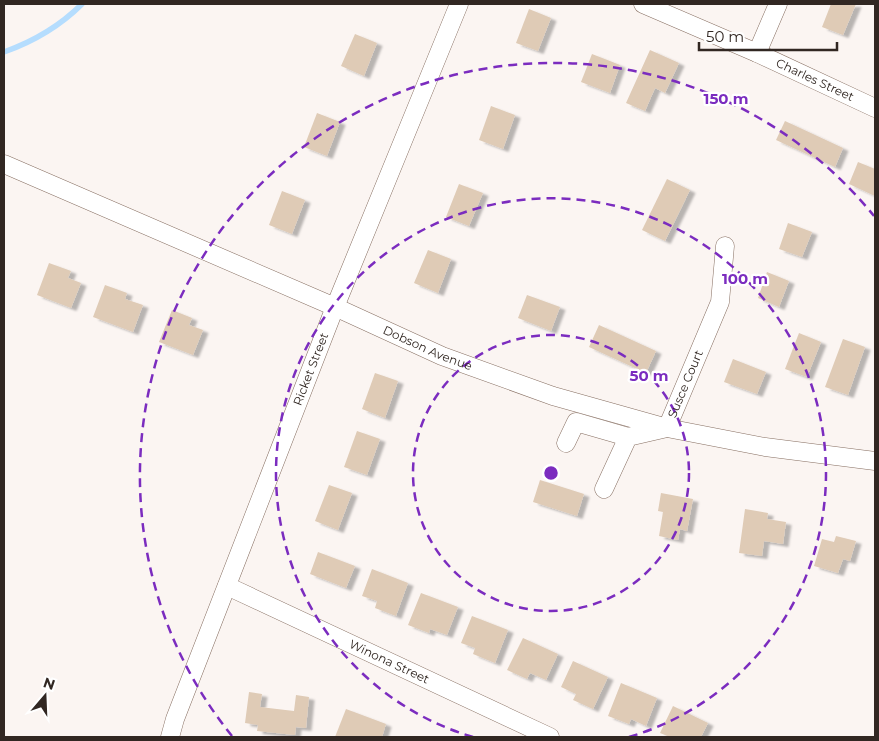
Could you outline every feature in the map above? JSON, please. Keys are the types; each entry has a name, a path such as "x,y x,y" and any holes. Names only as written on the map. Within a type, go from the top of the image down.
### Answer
{"street":[{"name":"Ricket Street","path":"170,737 175,719 335,307 459,4"},
{"name":"Charles Street","path":"643,4 757,53 875,108"},
{"path":"757,53 778,4"},
{"name":"Dobson Avenue","path":"4,164 335,307 442,356 553,396 667,428 765,447 875,461"},
{"name":"Susce Court","path":"628,438 667,428 720,302 725,246"},
{"path":"566,443 576,422 628,438 604,490"},
{"name":"Winona Street","path":"227,586 550,737"}],"building":[{"path":"831,4 856,4 843,35 822,27"},
{"path":"529,9 551,18 538,51 516,43"},
{"path":"355,34 377,43 364,76 341,66"},
{"path":"650,50 679,63 665,93 655,88 645,111 626,103"},
{"path":"592,54 620,65 610,93 581,82"},
{"path":"491,106 515,115 503,149 479,140"},
{"path":"317,113 340,122 327,156 304,147"},
{"path":"785,121 843,148 835,167 776,140"},
{"path":"858,162 875,169 875,196 849,184"},
{"path":"667,179 690,190 665,241 642,230"},
{"path":"459,184 483,193 469,226 446,217"},
{"path":"282,191 305,200 292,234 269,225"},
{"path":"788,223 812,232 802,257 779,249"},
{"path":"428,250 451,259 438,293 414,283"},
{"path":"49,263 71,271 68,278 81,283 71,308 37,295"},
{"path":"767,272 789,281 779,307 758,298"},
{"path":"105,285 127,293 125,299 143,305 133,332 93,317"},
{"path":"527,295 560,307 551,331 518,318"},
{"path":"172,310 192,318 189,325 203,330 193,355 159,342"},
{"path":"599,325 656,351 646,373 589,347"},
{"path":"799,333 821,342 807,377 785,369"},
{"path":"843,339 865,347 848,395 825,387"},
{"path":"733,359 766,372 757,394 724,382"},
{"path":"375,373 398,381 385,418 362,409"},
{"path":"357,431 380,439 367,475 344,467"},
{"path":"540,480 584,494 577,516 533,502"},
{"path":"329,485 352,493 338,530 315,521"},
{"path":"661,493 693,499 687,531 680,529 678,540 659,536 663,512 658,511"},
{"path":"745,509 768,513 767,519 786,522 783,544 764,541 762,556 739,553"},
{"path":"836,536 856,541 850,561 843,559 838,573 814,566 822,539 834,542"},
{"path":"318,552 355,566 346,588 310,574"},
{"path":"372,569 408,583 396,616 375,608 377,601 362,596"},
{"path":"421,593 458,607 447,635 430,629 429,633 408,625"},
{"path":"472,616 508,630 495,663 473,654 475,648 461,643"},
{"path":"523,638 558,654 546,680 530,673 527,679 507,670"},
{"path":"573,661 608,677 593,709 573,700 576,694 561,687"},
{"path":"621,683 657,698 646,726 631,719 629,724 608,716"},
{"path":"249,692 262,694 260,707 294,711 296,695 309,697 306,728 296,727 295,735 257,731 258,725 245,723"},
{"path":"673,706 708,723 701,737 670,737 660,733"},
{"path":"346,709 386,724 382,737 335,737"}],"waterway":[{"path":"4,52 46,32 82,4"}]}
